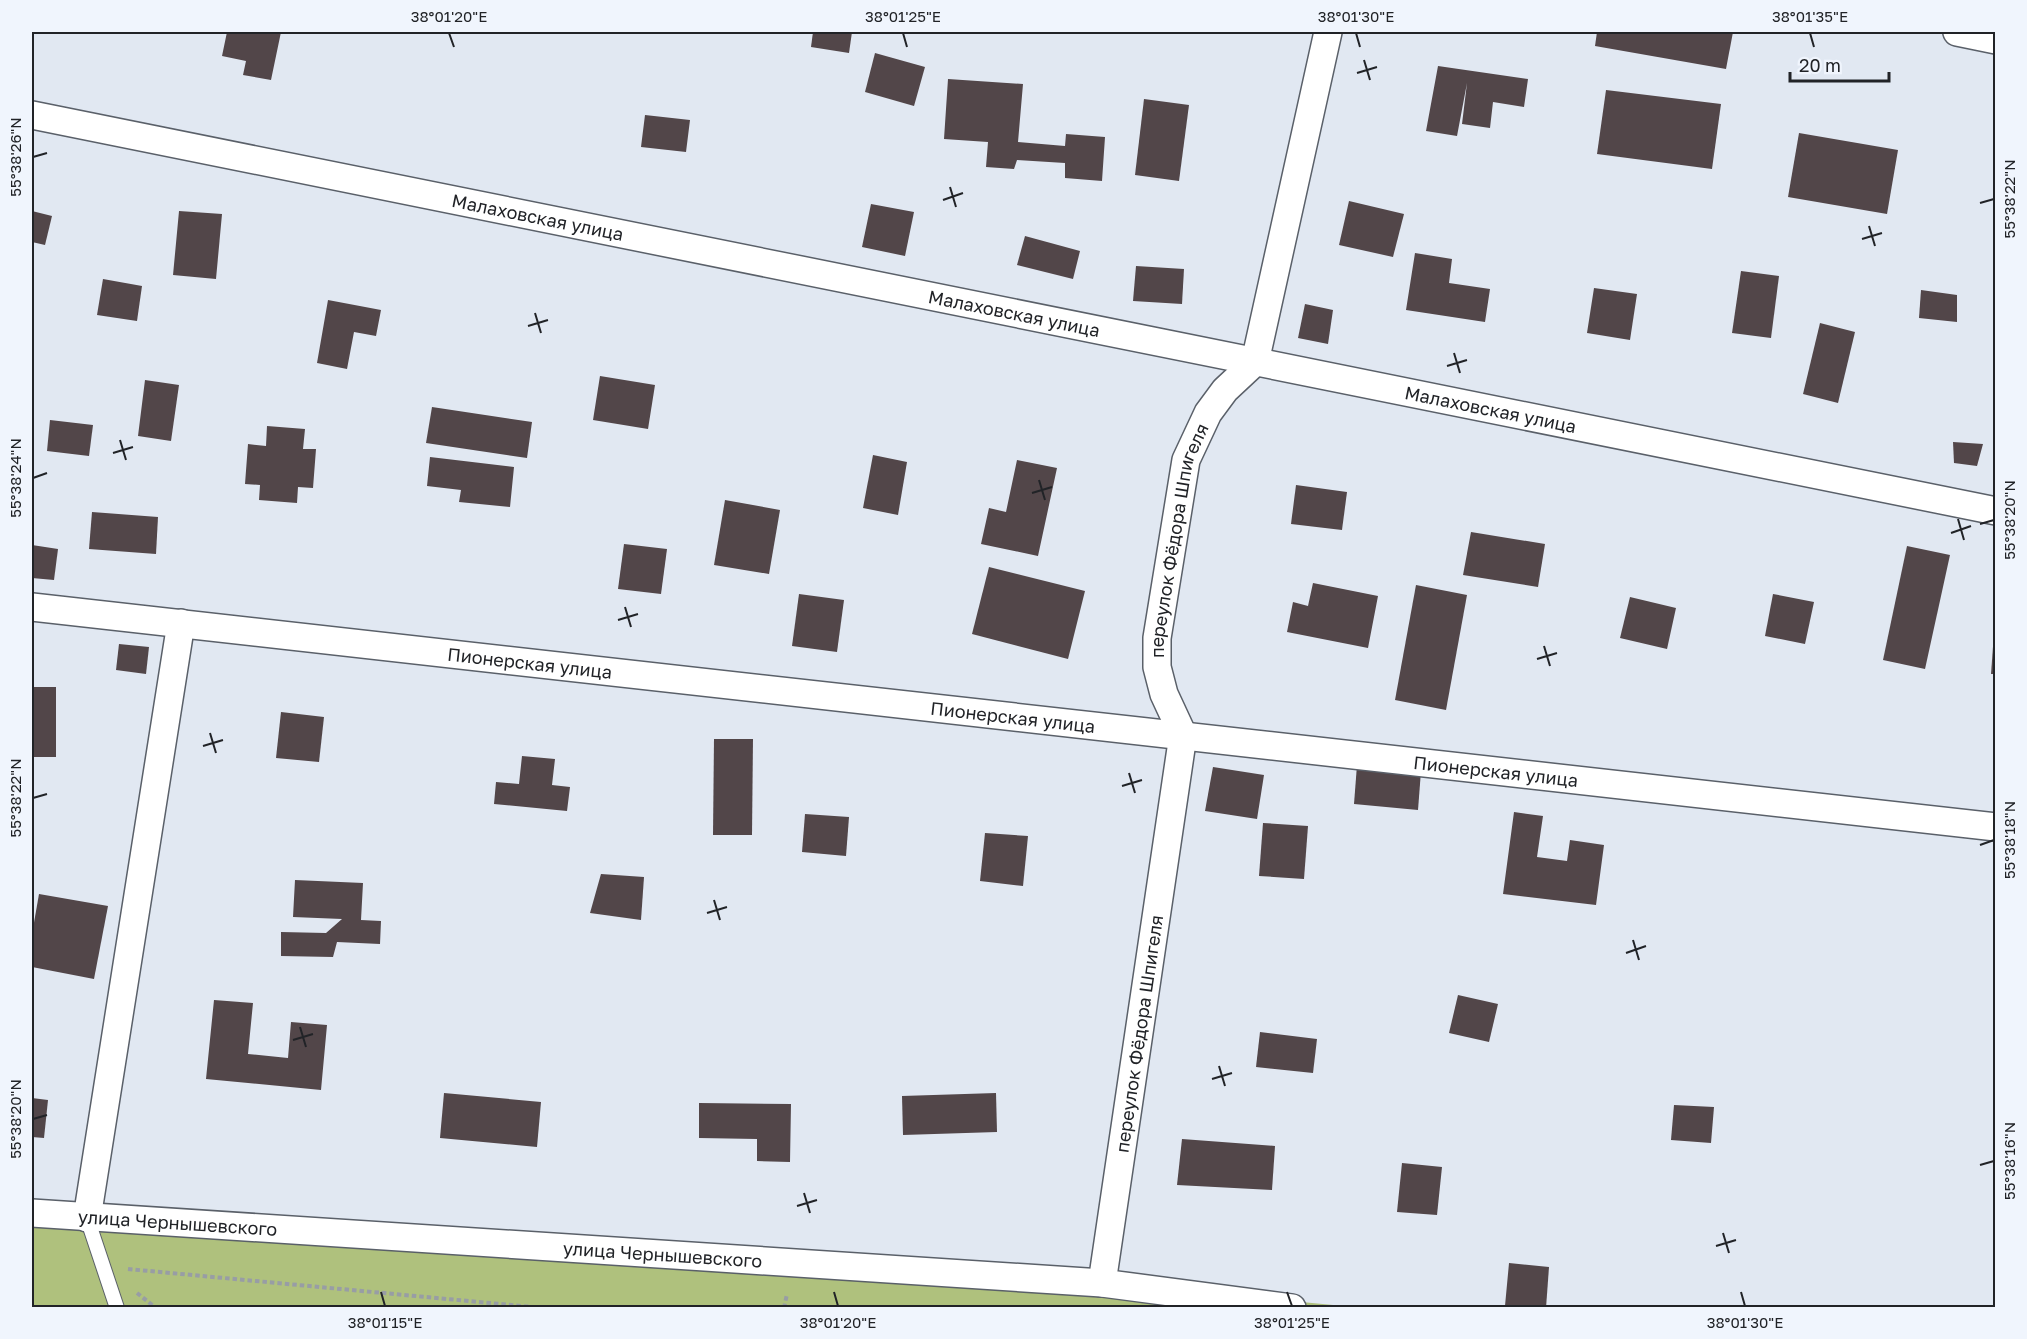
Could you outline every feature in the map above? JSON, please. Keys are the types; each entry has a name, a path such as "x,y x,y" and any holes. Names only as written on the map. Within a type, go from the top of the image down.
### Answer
{"street":[{"path":"1255,362 1328,32"},
{"path":"1957,32 1995,40"},
{"name":"Малаховская улица","path":"32,116 1995,511"},
{"name":"переулок Фёдора Шпигеля","path":"1102,1283 1184,735 1164,694 1157,667 1157,639 1186,460 1196,436 1214,405 1225,390 1255,362"},
{"name":"Пионерская улица","path":"32,607 1995,827"},
{"path":"87,1218 181,623"},
{"name":"улица Чернышевского","path":"32,1213 1102,1283 1292,1308"}],"lane":[{"path":"87,1218 117,1308"}],"path":[{"path":"104,1266 543,1308"}],"green space":[{"path":"32,1213 1102,1283 1354,1307 32,1307"}],"building":[{"path":"227,32 281,32 271,80 243,75 246,61 222,56"},
{"path":"813,32 852,32 849,53 811,47"},
{"path":"1597,32 1733,32 1726,69 1595,46"},
{"path":"875,53 925,67 914,106 865,92"},
{"path":"1438,66 1528,79 1524,107 1493,102 1490,128 1462,124 1467,83 1457,136 1426,131"},
{"path":"948,79 1023,84 1018,142 1065,146 1066,134 1105,137 1102,181 1065,178 1065,163 1017,160 1014,169 986,167 988,142 944,139"},
{"path":"1606,90 1721,104 1712,169 1597,154"},
{"path":"1144,99 1189,105 1179,181 1135,175"},
{"path":"645,115 690,120 686,152 641,147"},
{"path":"1799,133 1898,150 1887,214 1788,197"},
{"path":"1349,201 1404,214 1393,257 1339,245"},
{"path":"871,204 914,212 905,256 862,247"},
{"path":"32,211 52,216 45,245 32,242"},
{"path":"179,211 222,214 216,279 173,275"},
{"path":"1025,236 1080,251 1073,279 1017,265"},
{"path":"1415,253 1452,259 1449,283 1490,289 1485,322 1406,310"},
{"path":"1136,266 1184,269 1182,304 1133,301"},
{"path":"1741,271 1779,276 1771,338 1732,333"},
{"path":"103,279 142,286 137,321 97,315"},
{"path":"1594,288 1637,294 1630,340 1587,333"},
{"path":"1921,290 1957,295 1957,322 1919,318"},
{"path":"328,300 381,310 376,336 354,332 347,369 317,363"},
{"path":"1305,304 1333,310 1328,344 1298,338"},
{"path":"1820,323 1855,332 1838,403 1803,394"},
{"path":"600,376 655,385 648,429 593,420"},
{"path":"145,380 179,385 171,441 138,436"},
{"path":"432,407 532,422 527,458 426,443"},
{"path":"50,420 93,425 89,456 47,451"},
{"path":"267,426 305,429 303,449 316,449 313,488 298,487 297,503 259,500 260,485 245,484 248,444 266,446"},
{"path":"1953,442 1983,444 1977,466 1954,463"},
{"path":"873,455 907,462 898,515 863,508"},
{"path":"430,457 514,467 510,507 459,502 461,490 427,486"},
{"path":"1017,460 1057,468 1038,556 981,544 989,508 1006,512"},
{"path":"1296,485 1347,492 1342,530 1291,524"},
{"path":"725,500 780,510 769,574 714,565"},
{"path":"92,512 158,517 156,554 89,549"},
{"path":"1471,532 1545,544 1538,587 1463,575"},
{"path":"624,544 667,549 661,594 618,589"},
{"path":"32,545 58,549 54,580 32,578"},
{"path":"1907,546 1950,555 1925,669 1883,660"},
{"path":"989,567 1085,591 1068,659 972,634"},
{"path":"1313,583 1378,596 1368,648 1287,632 1293,602 1308,606"},
{"path":"1416,585 1467,595 1446,710 1395,700"},
{"path":"799,594 844,600 837,652 792,646"},
{"path":"1773,594 1814,602 1805,644 1765,636"},
{"path":"1630,597 1676,608 1667,649 1620,638"},
{"path":"1994,633 1996,633 1996,674 1991,674"},
{"path":"119,644 149,647 146,674 116,670"},
{"path":"32,687 56,687 56,757 32,757"},
{"path":"281,712 324,717 319,762 276,758"},
{"path":"714,739 753,739 752,835 713,835"},
{"path":"522,756 555,759 552,785 570,787 567,811 494,804 496,782 519,784"},
{"path":"1357,765 1421,771 1418,810 1354,804"},
{"path":"1213,767 1264,775 1257,819 1205,811"},
{"path":"1514,812 1543,816 1537,857 1567,861 1570,840 1604,845 1596,905 1503,894"},
{"path":"805,814 849,817 846,856 802,852"},
{"path":"1263,823 1308,826 1304,879 1259,876"},
{"path":"985,833 1028,836 1023,886 980,881"},
{"path":"601,874 644,877 641,920 590,913"},
{"path":"295,880 363,883 361,920 381,921 380,944 337,942 333,957 281,956 281,932 326,933 342,919 293,917"},
{"path":"39,894 108,906 94,979 32,967 32,934"},
{"path":"1458,995 1498,1004 1489,1042 1449,1033"},
{"path":"214,1000 253,1003 248,1054 288,1058 291,1022 327,1025 321,1090 206,1079"},
{"path":"1260,1032 1317,1039 1313,1073 1256,1067"},
{"path":"444,1093 541,1102 537,1147 440,1138"},
{"path":"996,1093 997,1132 903,1135 902,1096"},
{"path":"32,1098 48,1100 44,1138 32,1137"},
{"path":"699,1103 791,1104 790,1162 757,1161 757,1139 699,1138"},
{"path":"1674,1105 1714,1107 1711,1143 1671,1140"},
{"path":"1182,1139 1275,1146 1272,1190 1177,1185"},
{"path":"1402,1163 1442,1167 1437,1215 1397,1212"},
{"path":"1509,1263 1549,1267 1546,1308 1505,1306"}]}
